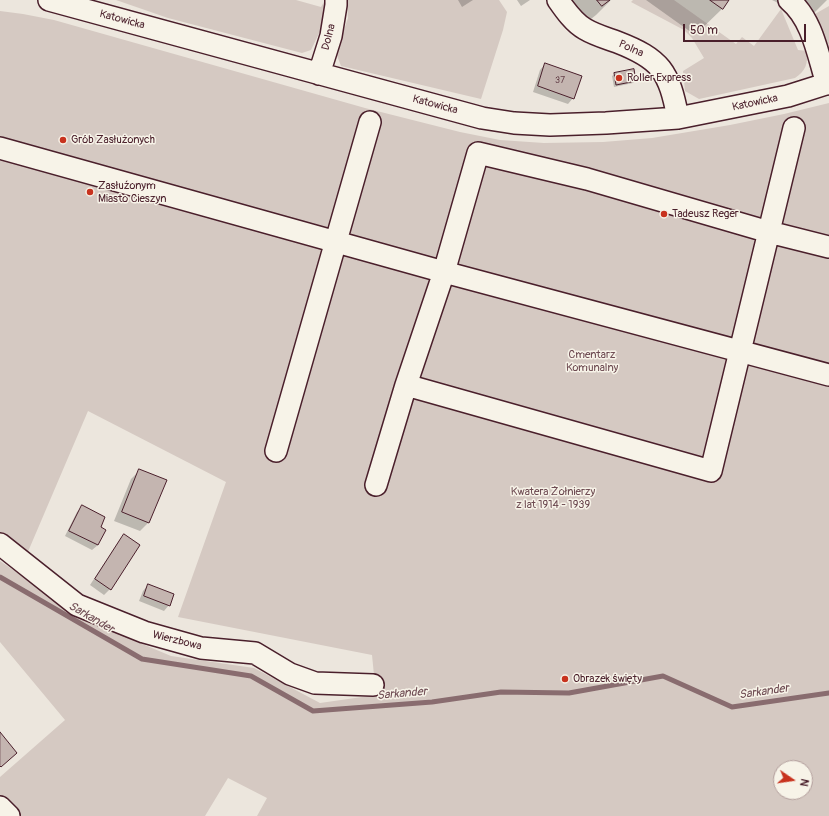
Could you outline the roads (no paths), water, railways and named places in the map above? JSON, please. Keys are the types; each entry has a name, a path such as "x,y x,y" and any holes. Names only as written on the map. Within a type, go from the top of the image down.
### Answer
{"street":[{"name":"Katowicka","path":"49,0 482,118 514,123 550,125 585,124 678,118 788,96 828,84"},
{"name":"Dolna","path":"319,74 331,36 336,0"},
{"name":"Polna","path":"558,0 584,29 637,50 651,58 663,70 673,97 678,118"},
{"path":"789,0 798,7 811,32 828,84"},
{"path":"276,451 370,122"},
{"path":"406,385 711,470 794,128"},
{"path":"0,148 444,272 829,375"},
{"path":"376,485 406,385 444,272 478,153 587,179 768,232 829,247"},
{"name":"Wierzbowa","path":"0,544 77,605 144,632 201,648 255,653 290,674 315,683 373,685"},
{"path":"0,807 9,816"}],"waterway":[{"name":"Sarkander","path":"0,577 142,659 251,676 313,711 432,702 501,692 569,693 663,676 732,707 829,693"}],"place":[{"name":"Roller Express","path":"619,78"},
{"name":"Grób Zasłużonych","path":"63,140"},
{"name":"Zasłuźonym Miasto Cieszyn","path":"90,192"},
{"name":"Tadeusz Reger","path":"664,214"},
{"name":"Obrazek święty","path":"565,679"}],"park label":[{"name":"Cmentarz Komunalny","path":"592,361"},
{"name":"Kwatera Żołnierzy z lat 1914 - 1939","path":"553,498"}]}
